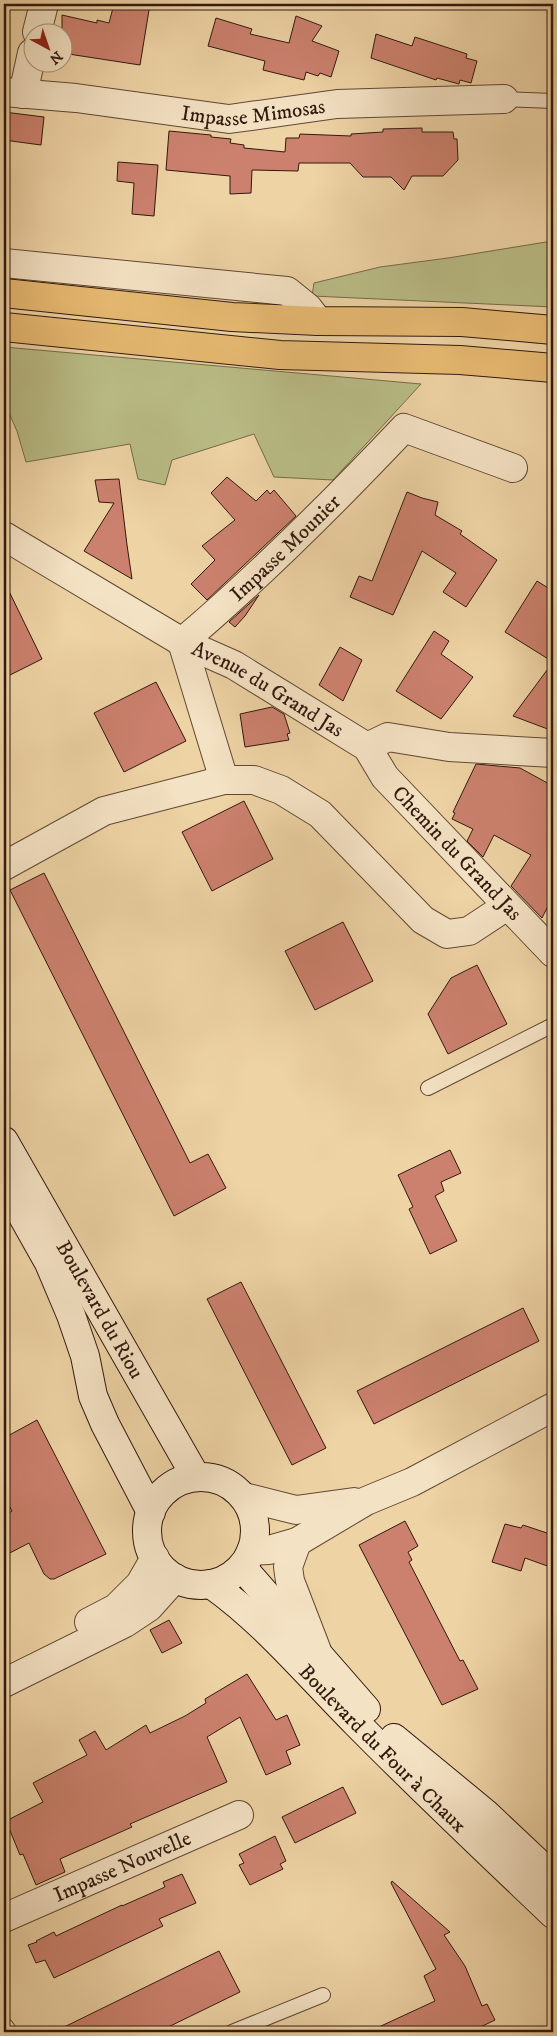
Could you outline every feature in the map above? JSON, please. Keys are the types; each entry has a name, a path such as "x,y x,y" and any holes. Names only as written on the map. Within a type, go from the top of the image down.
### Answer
{"highway":[{"path":"4,293 232,317 318,321 462,322 553,330"},
{"path":"4,327 280,355 460,360 553,368"}],"street":[{"path":"40,22 44,4"},
{"path":"13,93 23,72"},
{"name":"Impasse Mimosas","path":"13,93 76,98 229,119 337,104 504,99"},
{"path":"4,263 287,291 308,308 318,321"},
{"name":"Impasse Mounier","path":"182,642 282,550 404,428 513,468"},
{"name":"Avenue du Grand Jas","path":"4,536 182,642 234,665 367,747 388,737 449,747 553,753"},
{"path":"182,642 224,780"},
{"name":"Chemin du Grand Jas","path":"367,747 385,777 506,906 553,953"},
{"path":"4,866 104,811 224,780 254,780 281,790 320,814 423,920 447,934 469,931 506,906"},
{"name":"Boulevard du Riou","path":"4,1141 196,1477"},
{"name":"Boulevard du Riou","path":"4,1183 52,1272 71,1314 85,1356 93,1396 105,1424 151,1512"},
{"path":"247,1559 255,1537 255,1522 251,1509 244,1497 230,1485 214,1478 196,1477 182,1481 169,1488 158,1499 151,1512 147,1528 149,1545 154,1558 163,1570 175,1578 192,1584 211,1584 224,1580 247,1559 268,1550 297,1542 366,1501 412,1482 553,1407"},
{"path":"244,1497 296,1510 366,1501"},
{"path":"297,1542 288,1567 290,1581 318,1652"},
{"path":"4,1664 116,1608 140,1584 154,1558"},
{"name":"Boulevard du Four à Chaux","path":"247,1559 318,1652 361,1704 400,1744 485,1813 553,1876"},
{"path":"4,1683 126,1623 149,1608 175,1578"},
{"name":"Boulevard du Four à Chaux","path":"211,1584 233,1599 263,1627 381,1749 553,1914"},
{"name":"Impasse Nouvelle","path":"4,1918 239,1815"}],"lane":[{"path":"504,99 553,100"},
{"path":"428,1088 553,1025"},
{"path":"232,2032 323,1995"},
{"path":"4,2027 6,2026 10,2032"}],"green space":[{"path":"546,242 553,244 553,307 312,296 314,283 380,267"},
{"path":"4,347 421,384 333,480 274,477 254,434 172,460 165,485 138,479 130,444 26,462 17,431 4,402"}],"building":[{"path":"114,4 150,4 140,65 72,55 72,22 62,22 62,15 97,23 97,20 109,23"},
{"path":"296,16 322,26 312,41 339,51 331,77 320,73 318,76 306,72 304,80 263,70 265,61 208,46 216,18 252,29 250,34 289,43"},
{"path":"376,34 412,46 415,37 467,54 466,58 477,61 471,83 460,80 459,84 437,78 436,80 371,58"},
{"path":"4,112 44,117 41,145 4,140"},
{"path":"422,128 422,132 453,132 454,139 457,139 458,160 443,176 412,176 404,190 391,177 363,177 350,163 299,163 298,171 252,170 251,193 230,194 230,176 166,170 169,131 211,135 211,137 231,139 230,143 244,145 244,148 285,152 286,138 299,138 300,134 351,136 351,134 383,132 383,129"},
{"path":"118,162 158,165 154,216 132,214 134,183 117,181"},
{"path":"227,477 256,501 267,490 270,494 274,490 296,516 207,600 191,584 215,560 202,546 235,520 211,493"},
{"path":"119,479 132,579 84,551 114,503 99,502 95,480"},
{"path":"407,492 438,502 435,515 462,531 460,534 497,560 466,607 443,592 456,573 422,551 393,615 350,597 359,576 372,581"},
{"path":"4,581 42,659 4,678"},
{"path":"537,581 553,591 553,662 505,632"},
{"path":"259,595 235,627 229,622"},
{"path":"434,631 449,641 441,654 473,677 441,719 396,691"},
{"path":"340,647 362,660 343,701 319,685"},
{"path":"553,662 553,731 513,716"},
{"path":"156,682 186,741 124,772 94,713"},
{"path":"272,707 284,714 290,733 287,734 289,740 245,747 240,714"},
{"path":"476,764 520,768 553,786 553,896 542,918 511,886 531,855 494,835 483,857 467,841 473,829 452,819 455,813 453,812"},
{"path":"244,801 273,859 212,891 182,832"},
{"path":"44,873 190,1163 208,1154 226,1188 174,1216 10,890"},
{"path":"343,922 373,981 315,1010 285,951"},
{"path":"477,965 507,1024 448,1054 428,1014 451,978"},
{"path":"450,1150 461,1173 441,1182 444,1191 435,1196 457,1241 430,1254 409,1209 413,1207 398,1175"},
{"path":"241,1282 326,1448 292,1465 207,1299"},
{"path":"523,1308 539,1341 374,1424 357,1391"},
{"path":"37,1420 106,1554 54,1579 50,1579 44,1574 29,1543 4,1556 4,1516 12,1511 4,1496 4,1438"},
{"path":"405,1521 418,1546 408,1552 412,1560 409,1562 460,1661 463,1660 478,1689 442,1705 359,1545"},
{"path":"505,1524 521,1528 523,1525 553,1535 553,1568 525,1558 521,1571 492,1562"},
{"path":"169,1620 182,1643 162,1653 150,1630"},
{"path":"247,1674 276,1720 287,1715 300,1745 286,1751 291,1764 266,1775 240,1717 207,1737 227,1782 130,1824 132,1827 60,1859 65,1872 36,1885 23,1854 20,1855 6,1821 43,1802 33,1783 87,1755 79,1740 95,1731 106,1750 146,1725 150,1733 185,1716 206,1703 205,1699"},
{"path":"343,1787 356,1813 295,1843 282,1817"},
{"path":"275,1836 286,1861 280,1864 283,1869 250,1885 239,1865 244,1863 239,1854"},
{"path":"182,1874 196,1903 159,1919 163,1926 54,1978 45,1960 36,1963 28,1945 54,1932 56,1936 165,1887 163,1882"},
{"path":"392,1881 450,1932 444,1935 465,1966 482,2006 487,2004 495,2020 470,2032 368,2032 435,2001 424,1976 436,1969 391,1883"},
{"path":"219,1951 240,1992 158,2032 54,2032"}]}
